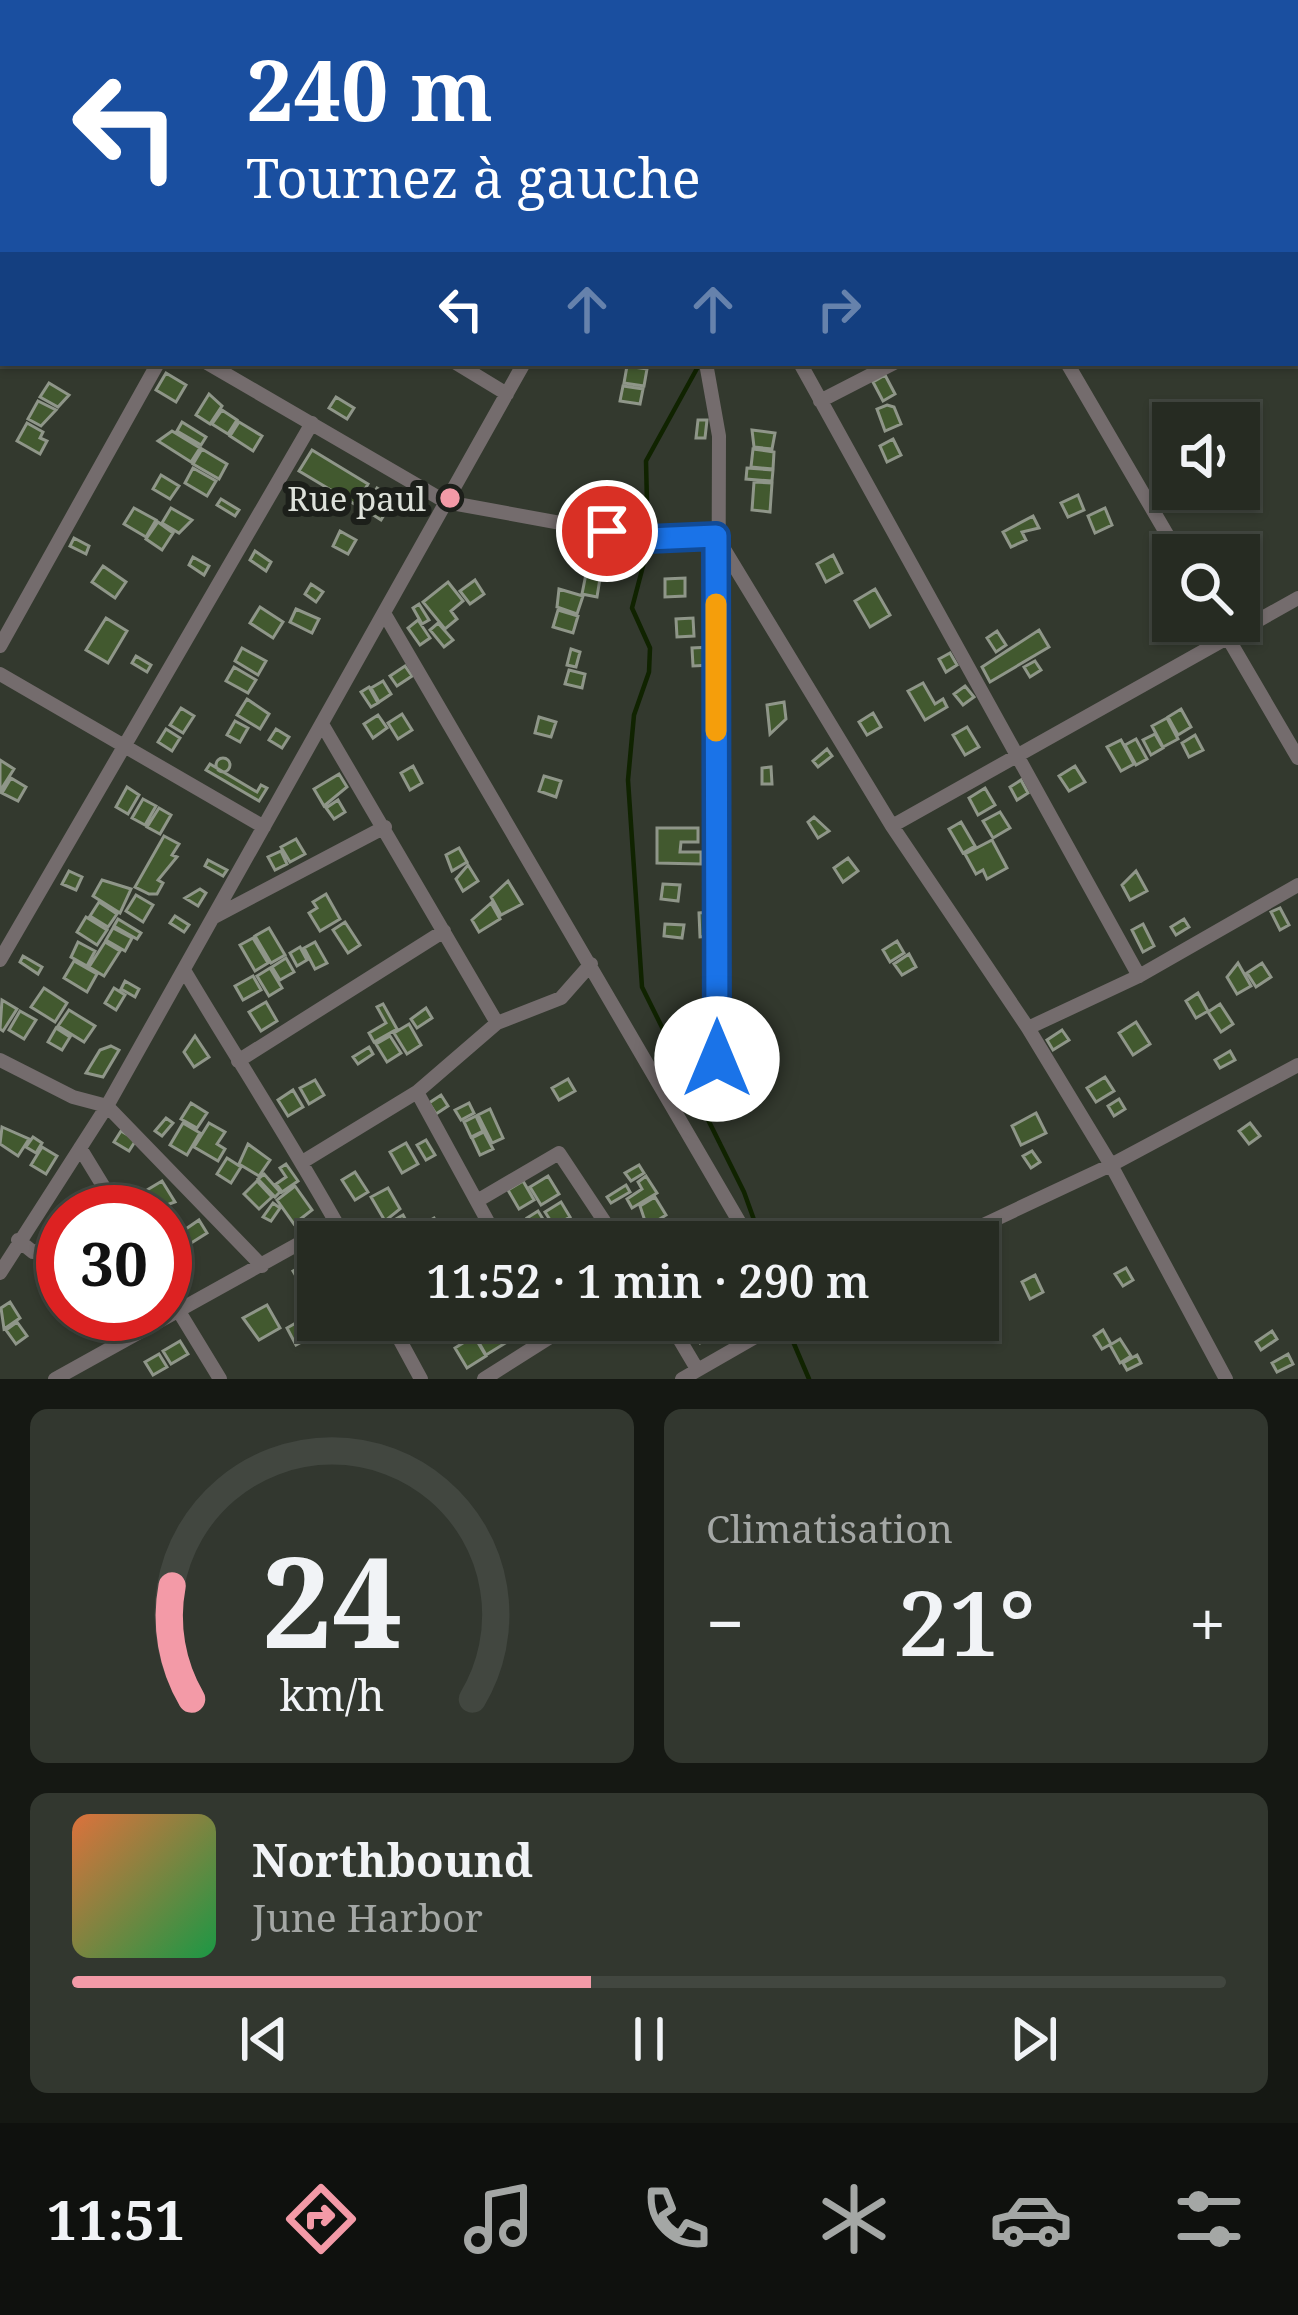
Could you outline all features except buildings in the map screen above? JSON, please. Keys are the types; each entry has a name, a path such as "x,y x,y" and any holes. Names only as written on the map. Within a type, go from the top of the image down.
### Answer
{"street":[{"path":"0,646 156,366"},
{"path":"461,366 507,394"},
{"path":"0,1273 106,1106 522,366"},
{"path":"707,366 719,436 717,1059"},
{"path":"802,366 1138,976"},
{"path":"820,401 888,366"},
{"path":"1068,366 1167,534"},
{"path":"236,370 313,423 446,502 648,539 716,536"},
{"path":"0,960 313,423"},
{"path":"716,536 892,826 1028,1028 1111,1165 1226,1379"},
{"path":"1260,620 1298,598"},
{"path":"384,613 739,1221"},
{"path":"892,826 1223,642"},
{"path":"1230,642 1298,758"},
{"path":"0,674 264,826"},
{"path":"322,724 497,1023"},
{"path":"213,917 385,827"},
{"path":"1028,1028 1138,976 1298,885"},
{"path":"238,1061 444,931"},
{"path":"304,1161 417,1092 497,1023 561,998 591,964"},
{"path":"184,970 304,1161 335,1221"},
{"path":"0,1060 73,1097 106,1106 262,1266"},
{"path":"992,1221 1111,1165 1298,1065"},
{"path":"417,1092 487,1221"},
{"path":"80,1148 103,1185"},
{"path":"477,1202 559,1154 604,1221"},
{"path":"18,1240 36,1251"},
{"path":"192,1303 297,1245"},
{"path":"192,1333 220,1379"},
{"path":"55,1379 123,1341"},
{"path":"401,1341 422,1379"},
{"path":"484,1379 543,1341"},
{"path":"680,1341 697,1369"},
{"path":"682,1379 747,1341"}],"waterway":[{"path":"698,366 646,461 648,547 632,608 650,648 649,672 634,715 628,780 642,987 754,1221"},
{"path":"793,1341 809,1379"}],"slow traffic":[{"path":"716,604 716,731"}],"place":[{"name":"Rue paul","path":"450,498"}],"route":[{"path":"607,531 648,539 716,536 717,1059"}]}
